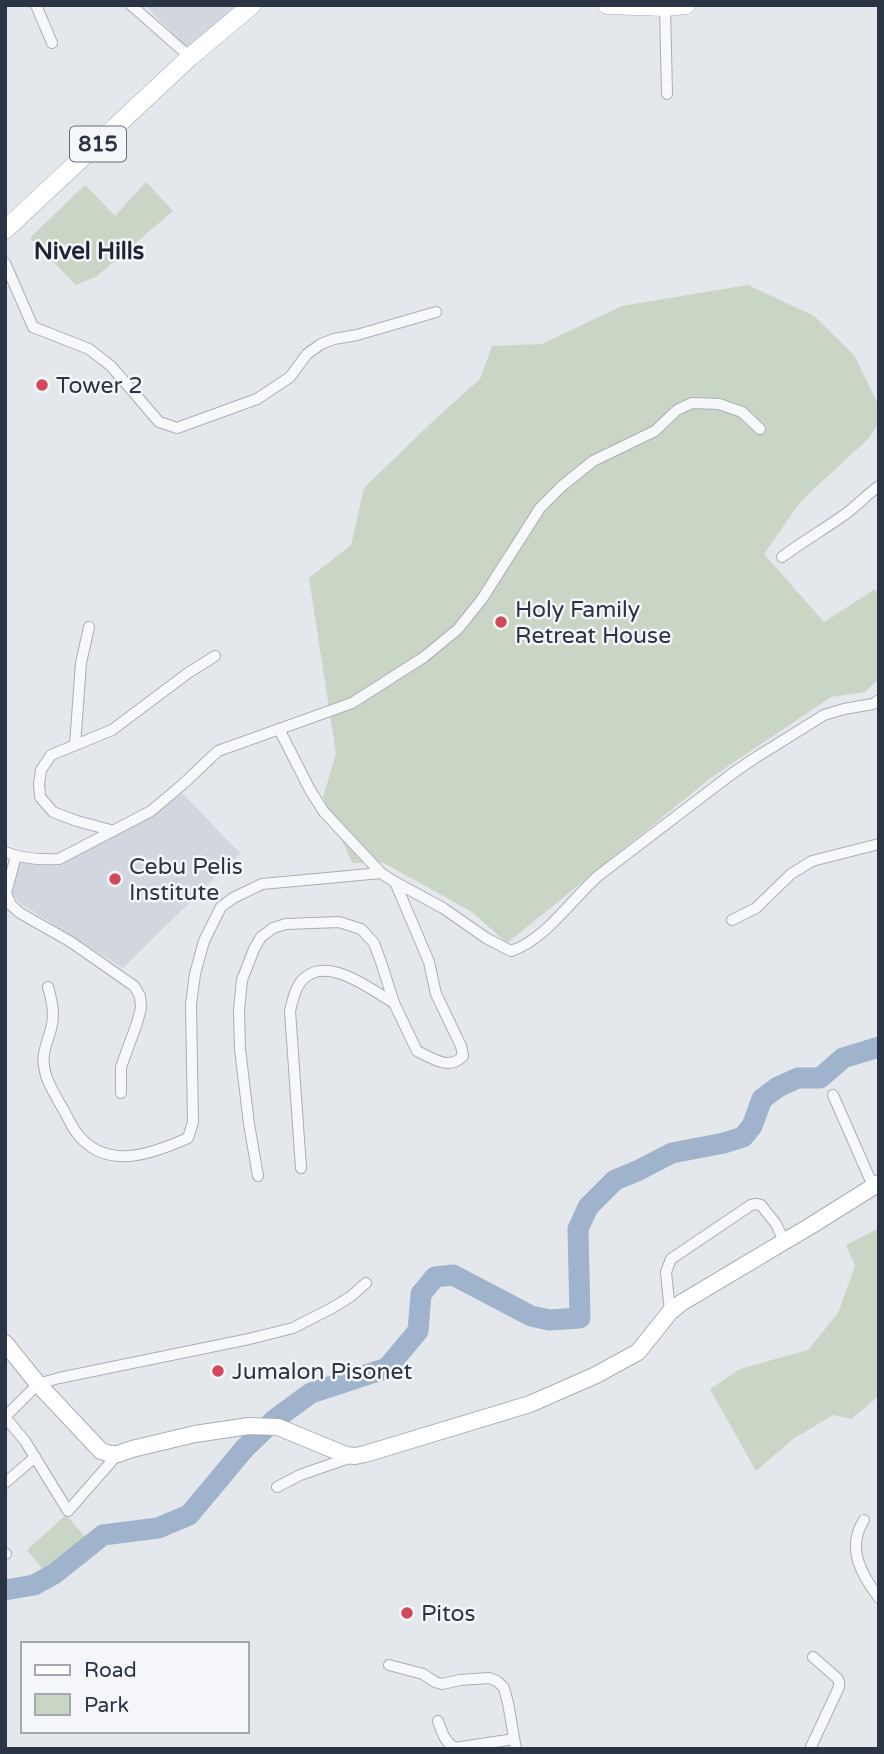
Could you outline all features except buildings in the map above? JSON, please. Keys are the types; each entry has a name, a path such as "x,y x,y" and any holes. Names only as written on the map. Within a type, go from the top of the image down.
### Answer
{"main road":[{"name":"815","path":"5,230 190,57 252,5"},
{"path":"607,5 686,5"}],"street":[{"path":"36,5 52,43"},
{"path":"131,5 190,57"},
{"path":"665,7 667,94"},
{"path":"5,263 33,327 89,349 111,366 159,422 177,428 257,399 290,377 307,354 321,344 436,312"},
{"path":"5,852 44,860 60,859 151,811 218,751 352,703 424,657 457,629 482,599 540,508 562,486 593,461 655,431 677,410 692,403 719,404 743,412 760,429"},
{"path":"782,557 847,513 879,486"},
{"path":"75,745 81,663 89,627"},
{"path":"114,831 53,812 40,797 38,784 41,770 51,755 112,730 215,656"},
{"path":"279,729 324,812 381,873 511,951 522,948 565,912 598,876 733,773 824,715 844,709 877,705"},
{"path":"732,920 756,908 791,874 812,861 879,844"},
{"path":"16,856 6,893 11,905 134,986 140,996 141,1008 121,1068 121,1093"},
{"path":"48,987 53,1004 52,1027 43,1055 47,1080 77,1133 105,1155 132,1157 163,1149 188,1138 193,1122 192,994 204,941 221,907 262,884 381,873"},
{"path":"258,1176 243,1074 239,1010 242,979 254,949 261,937 273,928 286,924 339,922 361,929 374,943 394,1003 417,1051 447,1064 457,1062 463,1056 461,1046 436,994 429,962 395,883"},
{"path":"301,1168 290,1011 295,993 305,976 320,970 335,971 394,1003"},
{"path":"277,1487 300,1475 530,1404 596,1375 638,1352 670,1312 681,1303 876,1185 833,1095"},
{"path":"670,1312 666,1272 671,1259 751,1205 761,1205 776,1224 784,1241"},
{"path":"118,1454 68,1511 25,1441 5,1417 38,1384 293,1328 350,1297 366,1283"},
{"path":"5,1343 38,1384 101,1451 110,1454 195,1434 249,1426 278,1427 355,1457"},
{"path":"5,1483 35,1457"},
{"path":"864,1520 857,1531 855,1546 860,1568 879,1598"},
{"path":"810,1749 839,1687 839,1682 813,1657"},
{"path":"389,1665 422,1674 442,1684 489,1678 497,1681 504,1688 515,1744 455,1748 448,1744 438,1721"}],"shaded area":[{"path":"145,5 236,5 190,51"},
{"name":"Cebu Pelis Institute","path":"180,791 240,853 123,968 18,902 11,891 20,863 58,866 154,815"}],"green space":[{"path":"146,182 173,211 97,276 76,285 30,238 85,185 115,216"},
{"path":"748,285 814,316 854,355 879,406 879,422 868,439 801,501 764,554 824,622 875,589 879,595 879,678 865,692 831,697 712,777 507,943 472,912 384,863 352,863 323,797 336,754 309,578 351,545 364,488 480,379 492,346 542,344 622,306"},
{"path":"879,1228 879,1396 851,1419 833,1415 793,1439 756,1471 710,1389 740,1369 808,1350 838,1313 855,1266 846,1245"},
{"path":"66,1515 85,1537 46,1573 27,1550"}],"waterway":[{"path":"5,1590 34,1585 54,1574 103,1535 158,1528 189,1515 245,1448 274,1420 311,1393 387,1368 418,1331 421,1294 435,1277 453,1275 531,1316 549,1320 580,1318 578,1229 588,1207 615,1180 672,1153 743,1137 752,1126 762,1099 778,1087 798,1078 820,1078 843,1058 879,1047"}],"place":[{"name":"Tower 2","path":"42,385"},
{"name":"Holy Family Retreat House","path":"501,622"},
{"name":"Cebu Pelis Institute","path":"115,879"},
{"name":"Jumalon Pisonet","path":"218,1371"},
{"name":"Pitos","path":"407,1613"}],"district":[{"name":"Nivel Hills","path":"89,251"}]}
